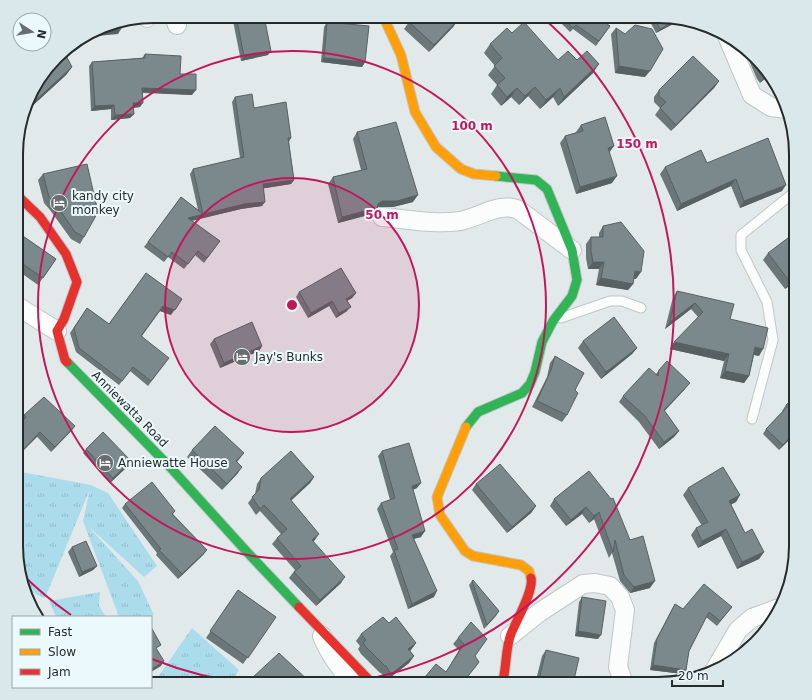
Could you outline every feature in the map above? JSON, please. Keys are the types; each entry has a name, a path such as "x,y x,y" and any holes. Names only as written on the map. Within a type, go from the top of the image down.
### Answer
{"street":[{"path":"386,23 401,55 415,112 436,147 462,169 474,174 536,180 547,189 572,250 577,280 572,296 553,321 542,342 536,372 530,384 522,393 478,412 466,427 437,497 440,515 465,551 473,556 521,565 529,571 532,583 510,636 504,677"},
{"path":"731,45 752,95 771,106 780,108"},
{"path":"23,201 40,218 66,254 77,282 64,319 57,331 23,310"},
{"path":"382,217 434,221 460,221 505,207 513,207 572,250"},
{"name":"Anniewatta Road","path":"57,331 65,360 170,467 247,552 367,677"},
{"path":"510,636 540,612 583,584 595,583 610,586 620,597 625,610 618,666 622,677"},
{"path":"719,662 738,630 752,618 772,611"},
{"path":"316,623 326,648 348,677"}],"lane":[{"path":"752,419 773,340 767,302 742,250 741,235 789,196"},
{"path":"553,321 610,301 622,301 641,308"}],"green space":[{"path":"23,472 91,485 108,493 157,566 144,577 88,526 138,581 154,615 119,616 83,521 90,489 45,598 32,592 27,580 23,555"},
{"path":"100,592 99,606 105,616 56,616 49,601"},
{"path":"192,628 239,670 234,677 158,677"}],"building":[{"path":"237,23 265,23 271,51 244,56"},
{"path":"327,23 369,26 365,62 324,58"},
{"path":"410,23 455,23 434,45"},
{"path":"523,23 525,23 558,60 568,51 577,60 587,51 599,64 564,97 560,88 546,100 535,87 525,96 517,88 507,97 497,85 505,78 494,66 502,58 490,44 507,28 512,33"},
{"path":"568,23 606,23 610,26 599,41 576,25 573,28"},
{"path":"657,23 670,24 660,29"},
{"path":"635,25 652,29 663,49 650,71 619,66 616,28 625,34"},
{"path":"145,54 181,56 180,74 196,74 196,90 142,88 143,103 133,103 134,114 115,115 114,105 95,106 92,62 145,58"},
{"path":"693,56 719,81 676,125 660,108 666,102 659,96 659,90"},
{"path":"66,57 72,67 36,100 45,81"},
{"path":"252,94 254,108 286,102 291,138 288,138 294,180 263,184 265,202 244,204 188,218 220,241 207,258 198,251 188,264 172,252 168,257 148,242 181,197 203,214 193,169 244,157 235,97"},
{"path":"605,117 614,146 608,148 617,176 580,187 565,136 583,131 581,125"},
{"path":"396,122 418,195 397,201 382,201 378,204 377,208 342,217 333,177 367,169 357,132"},
{"path":"768,138 786,185 744,201 736,179 681,204 665,167 701,150 707,163"},
{"path":"87,164 98,212 84,237 75,232 55,203 49,197 43,174"},
{"path":"621,222 644,251 641,272 635,271 633,284 601,278 604,262 593,262 591,237 603,237 603,226"},
{"path":"23,236 56,259 43,278 23,264"},
{"path":"789,237 789,281 768,253"},
{"path":"341,268 356,293 346,299 351,307 339,313 332,301 311,313 299,292"},
{"path":"146,273 182,299 175,310 163,306 141,336 169,358 151,381 133,367 122,381 79,348 74,328 87,308 109,324"},
{"path":"677,291 734,304 730,319 768,328 763,349 755,347 749,376 725,371 729,354 674,342 703,312 695,303 670,322"},
{"path":"614,317 637,348 606,372 583,341"},
{"path":"252,322 262,346 224,363 214,339"},
{"path":"555,356 584,373 575,390 578,393 567,415 537,401 551,370"},
{"path":"667,361 690,383 664,410 679,431 664,442 644,415 623,396 649,368 658,376 659,370"},
{"path":"44,397 75,426 55,447 40,432 23,450 23,420 26,417 24,415"},
{"path":"789,402 789,439 783,445 766,429 787,407 786,405"},
{"path":"215,426 244,453 236,461 242,467 227,484 192,450"},
{"name":"Anniewatte House","path":"103,432 131,461 113,478 86,449"},
{"path":"409,443 421,483 412,486 425,531 412,535 437,591 412,604 394,550 398,549 381,503 395,498 382,451"},
{"path":"291,451 314,477 290,499 319,534 312,540 345,577 320,600 294,572 301,566 277,538 287,529 264,505 260,509 252,497 259,490 261,478"},
{"path":"500,464 536,506 512,527 476,484"},
{"path":"723,467 740,495 729,501 745,533 752,529 764,552 742,562 726,529 702,541 696,528 708,522 688,488"},
{"path":"589,471 611,499 613,498 630,540 643,536 655,581 634,587 624,575 615,540 613,552 599,512 594,516 586,507 571,520 554,499"},
{"path":"152,482 175,511 172,514 207,550 182,574 159,550 161,549 125,504"},
{"path":"86,541 97,566 82,572 72,547"},
{"path":"473,580 499,611 487,625 472,581"},
{"path":"704,584 732,607 720,621 709,612 689,651 686,670 653,665 657,639 675,604 683,609"},
{"path":"238,590 276,617 248,658 210,631"},
{"path":"582,597 606,601 601,635 578,631"},
{"path":"383,617 389,623 396,617 416,643 408,649 414,656 391,674 386,666 363,643 366,640 361,634"},
{"path":"471,622 487,639 475,656 479,662 467,677 425,677 436,664 446,672 464,644 458,638"},
{"path":"152,629 161,645 156,648 164,661 152,669"},
{"path":"754,636 739,649 741,646"},
{"path":"546,650 579,658 575,677 540,677"},
{"path":"279,653 305,677 253,677"}],"traffic: fast":[{"path":"466,427 478,412 522,393 530,384 535,372 542,342 553,321 572,296 577,280 572,250 547,189 536,180 496,176"},
{"path":"67,362 170,467 299,607"}],"traffic: slow":[{"path":"386,23 401,55 415,112 436,147 461,169 474,174 496,176"},
{"path":"466,427 437,497 440,515 465,551 473,556 521,565 529,571 531,578"}],"traffic: jam":[{"path":"23,201 40,217 66,254 77,282 64,319 57,331 65,360 67,362"},
{"path":"504,677 509,640 530,590 531,578"},
{"path":"299,607 366,677"}],"place":[{"name":"kandy city monkey","path":"59,203"},
{"name":"Jay's Bunks","path":"242,357"},
{"name":"Anniewatte House","path":"105,463"}]}
